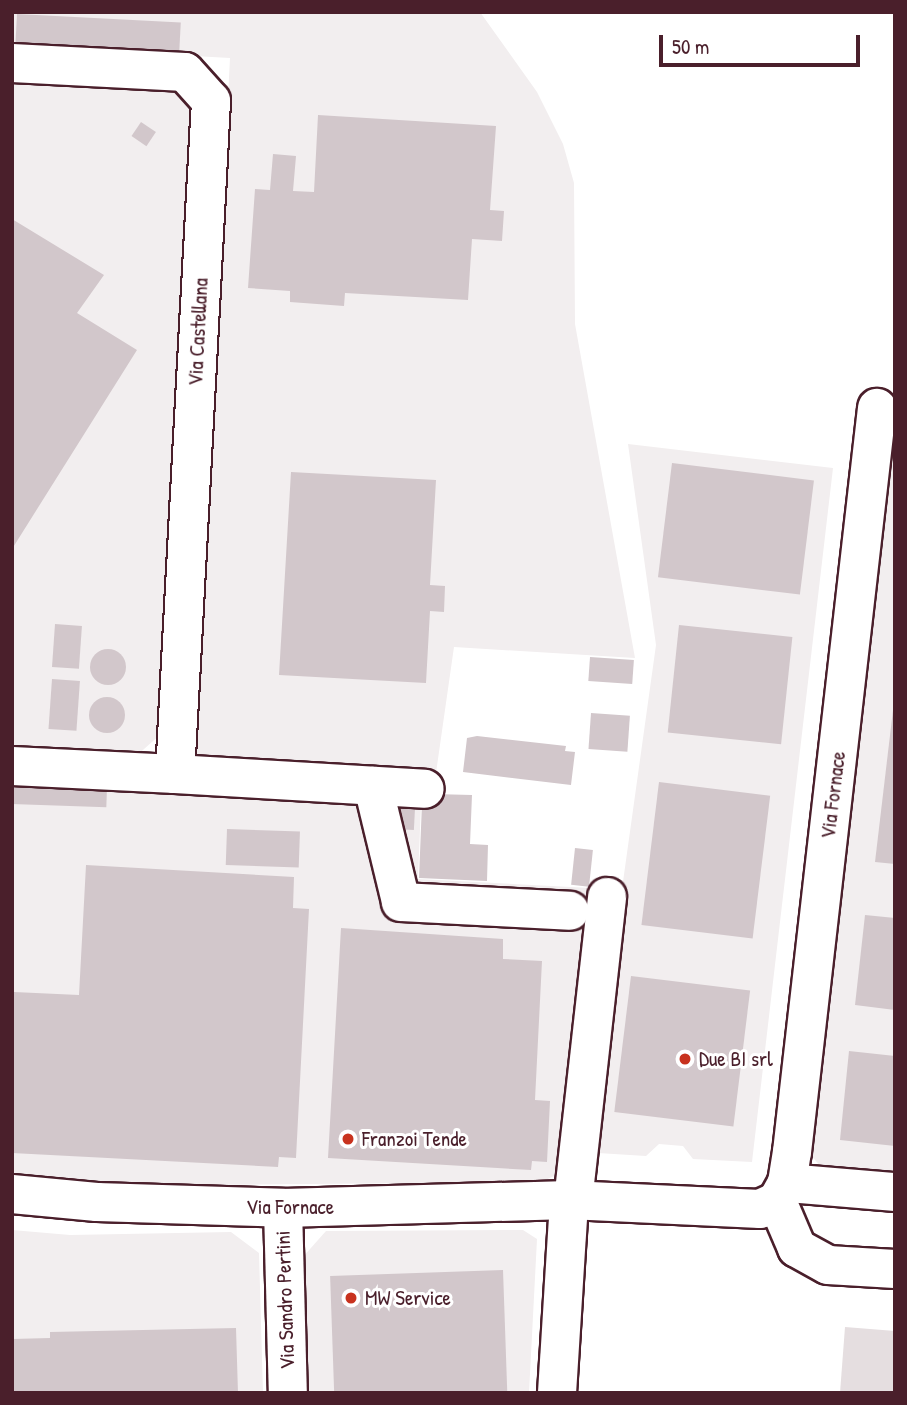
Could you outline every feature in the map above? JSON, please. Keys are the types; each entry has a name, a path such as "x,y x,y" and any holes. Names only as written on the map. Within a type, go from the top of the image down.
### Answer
{"street":[{"name":"Via Castellana","path":"12,63 185,72 211,101 175,774"},
{"name":"Via Fornace","path":"877,408 782,1192 797,1248 828,1265 895,1269"},
{"path":"12,766 425,789"},
{"path":"373,786 401,902 570,911"},
{"path":"557,1393 571,1200 607,897"},
{"name":"Via Fornace","path":"12,1194 97,1202 283,1208 571,1200 760,1209 782,1192 895,1192"},
{"name":"Via Sandro Pertini","path":"283,1208 288,1393"}],"shaded area":[{"path":"12,12 480,12 537,92 563,144 574,183 575,324 635,658 454,647 436,773 194,760 230,58 12,46"},
{"path":"12,78 170,87 193,113 161,734 135,757 12,750"},
{"path":"895,426 895,1171 821,1167 810,1154"},
{"path":"628,444 833,468 752,1162 693,1159 683,1146 659,1144 646,1156 598,1153 587,1140 656,645"},
{"path":"12,782 421,805 418,879 590,888 567,1170 541,1182 84,1186 12,1180"},
{"path":"12,1230 70,1235 231,1232 259,1253 263,1393 12,1393"},
{"path":"523,1230 537,1239 529,1393 305,1393 302,1258 326,1231"},
{"path":"845,1327 895,1331 895,1393 840,1393"}],"building":[{"path":"17,14 181,23 179,64 15,55"},
{"path":"318,115 496,126 490,210 504,211 502,241 472,239 468,300 345,293 344,306 290,302 290,291 248,288 255,189 270,190 273,154 296,156 293,191 314,192"},
{"path":"141,122 156,132 146,146 131,136"},
{"path":"12,219 104,275 77,313 137,350 12,549"},
{"path":"672,463 814,480 800,595 658,577"},
{"path":"291,472 436,480 430,585 445,586 444,612 430,611 426,683 279,675"},
{"path":"55,624 82,626 79,669 52,667"},
{"path":"679,625 792,637 781,744 668,732"},
{"path":"108,649 120,655 126,667 120,679 108,685 96,679 90,667 96,655"},
{"path":"590,657 634,660 632,684 588,681"},
{"path":"52,679 80,681 76,731 49,729"},
{"path":"107,697 120,702 125,715 120,728 107,733 94,728 89,715 94,702"},
{"path":"895,710 895,864 875,862"},
{"path":"591,713 630,716 627,752 588,749"},
{"path":"477,736 566,746 565,751 575,752 571,785 463,772 467,738"},
{"path":"659,782 770,796 753,939 641,925"},
{"path":"12,786 107,789 106,807 12,804"},
{"path":"433,794 472,795 470,844 488,845 487,881 419,878 422,803"},
{"path":"397,808 415,809 414,830 396,829"},
{"path":"227,829 300,832 299,868 226,865"},
{"path":"575,848 593,850 589,887 571,885"},
{"path":"86,865 294,877 293,908 309,909 296,1158 279,1157 278,1167 12,1153 14,992 79,995"},
{"path":"865,915 895,918 895,1010 855,1005"},
{"path":"341,928 503,939 503,959 542,961 535,1100 550,1101 547,1162 532,1161 531,1170 328,1158"},
{"path":"631,976 750,991 733,1127 614,1112"},
{"path":"849,1051 895,1056 895,1146 840,1140"},
{"path":"503,1270 507,1393 334,1393 330,1276"},
{"path":"236,1328 238,1393 12,1393 12,1339 50,1338 50,1332"}],"place":[{"name":"Due BI srl","path":"685,1059"},
{"name":"Franzoi Tende","path":"348,1139"},
{"name":"MW Service","path":"351,1298"}]}
